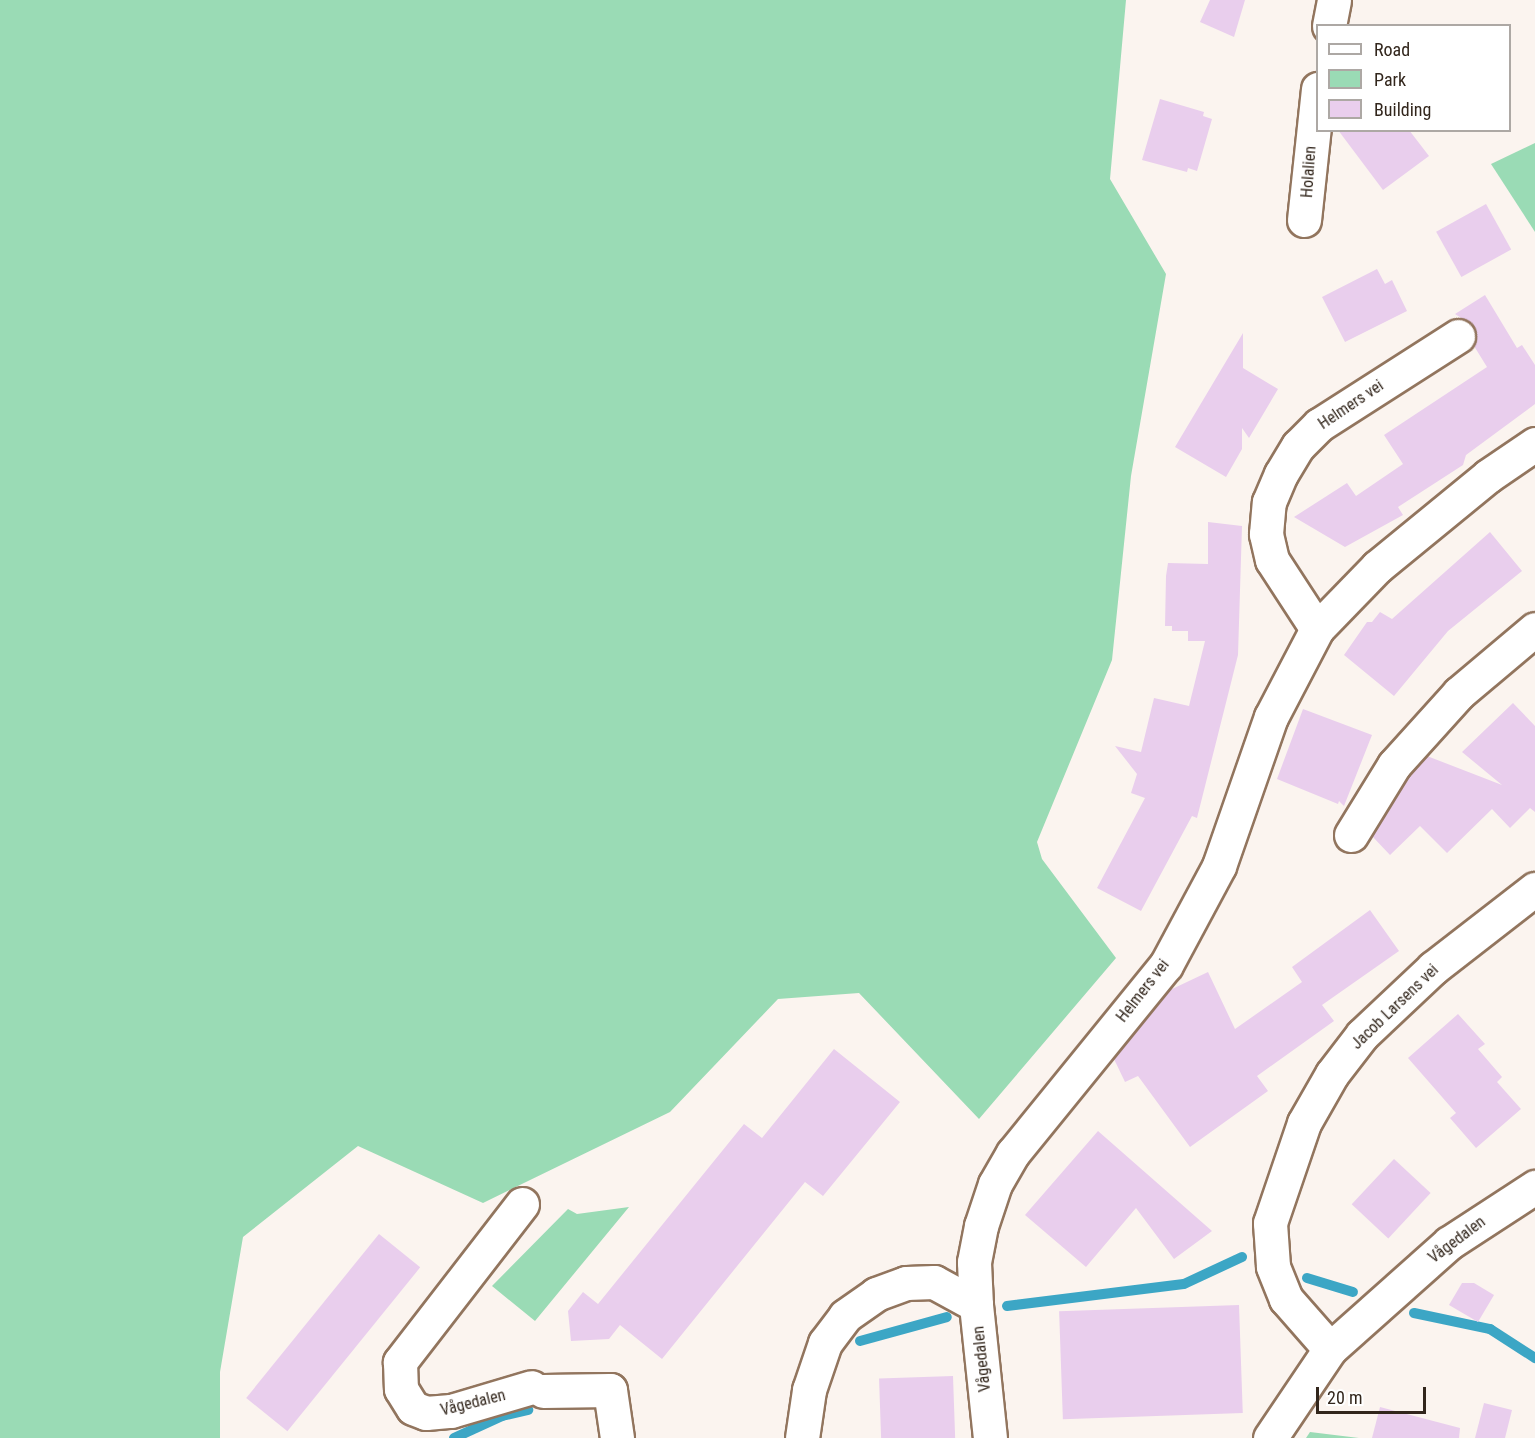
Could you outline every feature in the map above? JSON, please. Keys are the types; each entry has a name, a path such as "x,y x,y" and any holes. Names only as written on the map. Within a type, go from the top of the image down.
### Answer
{"street":[{"path":"1329,24 1334,0"},
{"name":"Holalien","path":"1304,220 1316,99"},
{"name":"Helmers vei","path":"1317,628 1300,607 1270,552 1266,534 1269,502 1281,474 1298,446 1319,425 1458,336"},
{"name":"Helmers vei","path":"976,1305 974,1262 981,1226 995,1184 1013,1153 1166,964 1219,866 1271,717 1317,628 1377,567 1488,476 1535,444"},
{"path":"1351,835 1394,765 1459,693 1535,629"},
{"name":"Jacob Larsens vei","path":"1330,1349 1286,1299 1273,1266 1270,1223 1304,1123 1332,1074 1362,1035 1433,968 1535,889"},
{"name":"Vågedalen","path":"1270,1438 1330,1349 1449,1244 1535,1187"},
{"name":"Vågedalen","path":"522,1204 486,1242 439,1320 400,1362 401,1389 413,1408 426,1413 451,1411 537,1389 610,1390 617,1438"},
{"name":"Vågedalen","path":"802,1438 809,1390 825,1343 845,1316 876,1294 906,1283 934,1282 976,1305 990,1438"}],"green space":[{"path":"0,0 1126,0 1110,179 1166,274 1131,476 1112,660 1037,842 1042,859 1116,958 979,1119 859,993 778,999 670,1112 483,1203 358,1146 243,1237 220,1372 220,1438 0,1438"},
{"path":"1535,143 1535,232 1491,164"},
{"path":"629,1207 535,1321 492,1286 568,1209 577,1214"},
{"path":"1310,1432 1359,1438 1306,1438"}],"building":[{"path":"1210,0 1245,0 1234,37 1200,22"},
{"path":"1160,99 1204,112 1203,116 1212,119 1197,171 1188,168 1187,172 1142,160"},
{"path":"1340,132 1411,132 1429,156 1383,190"},
{"path":"1486,204 1511,249 1461,277 1436,232"},
{"path":"1377,269 1385,284 1392,280 1407,311 1345,342 1322,297"},
{"path":"1485,295 1517,348 1522,345 1535,365 1535,404 1466,455 1463,465 1398,507 1403,515 1345,547 1294,517 1347,483 1356,496 1403,464 1384,435 1487,367 1474,346 1474,326 1455,314"},
{"path":"1243,333 1243,368 1278,389 1249,438 1242,428 1242,449 1226,477 1175,447"},
{"path":"1208,522 1242,526 1238,655 1197,818 1192,816 1141,911 1097,888 1145,798 1131,793 1137,774 1115,746 1141,752 1154,698 1189,706 1205,641 1188,641 1188,631 1172,631 1172,626 1165,626 1166,576 1168,563 1208,564"},
{"path":"1490,532 1522,571 1448,631 1394,696 1344,655 1367,622 1372,622 1380,612 1392,619"},
{"path":"1513,703 1535,726 1535,812 1530,808 1510,828 1492,809 1447,853 1420,826 1390,855 1372,836 1409,776 1427,756 1502,785 1462,752"},
{"path":"1303,709 1372,735 1344,806 1339,801 1338,804 1277,779"},
{"path":"1370,910 1399,951 1322,1005 1334,1021 1257,1076 1268,1091 1190,1147 1138,1076 1125,1082 1114,1059 1170,990 1208,972 1235,1029 1302,982 1292,967"},
{"path":"1458,1014 1485,1044 1478,1049 1502,1077 1497,1082 1521,1109 1476,1148 1450,1118 1456,1113 1408,1058"},
{"path":"834,1049 900,1102 823,1196 805,1182 662,1359 620,1325 609,1339 571,1341 568,1311 583,1292 598,1304 744,1124 762,1138"},
{"path":"1098,1131 1212,1231 1174,1259 1136,1208 1086,1267 1025,1215"},
{"path":"1394,1159 1431,1193 1388,1238 1352,1204"},
{"path":"379,1234 420,1267 287,1431 246,1398"},
{"path":"1462,1283 1474,1283 1494,1295 1478,1322 1449,1305"},
{"path":"1239,1305 1243,1413 1063,1419 1059,1311"},
{"path":"953,1376 955,1438 881,1438 879,1379"},
{"path":"1484,1403 1512,1410 1505,1438 1475,1438"},
{"path":"1380,1407 1460,1428 1459,1438 1372,1438"}],"waterway":[{"path":"1007,1306 1184,1284 1242,1257"},
{"path":"1307,1278 1353,1292"},
{"path":"1414,1313 1490,1329 1535,1358"},
{"path":"860,1341 947,1317"},
{"path":"454,1438 502,1416 528,1410"}]}
